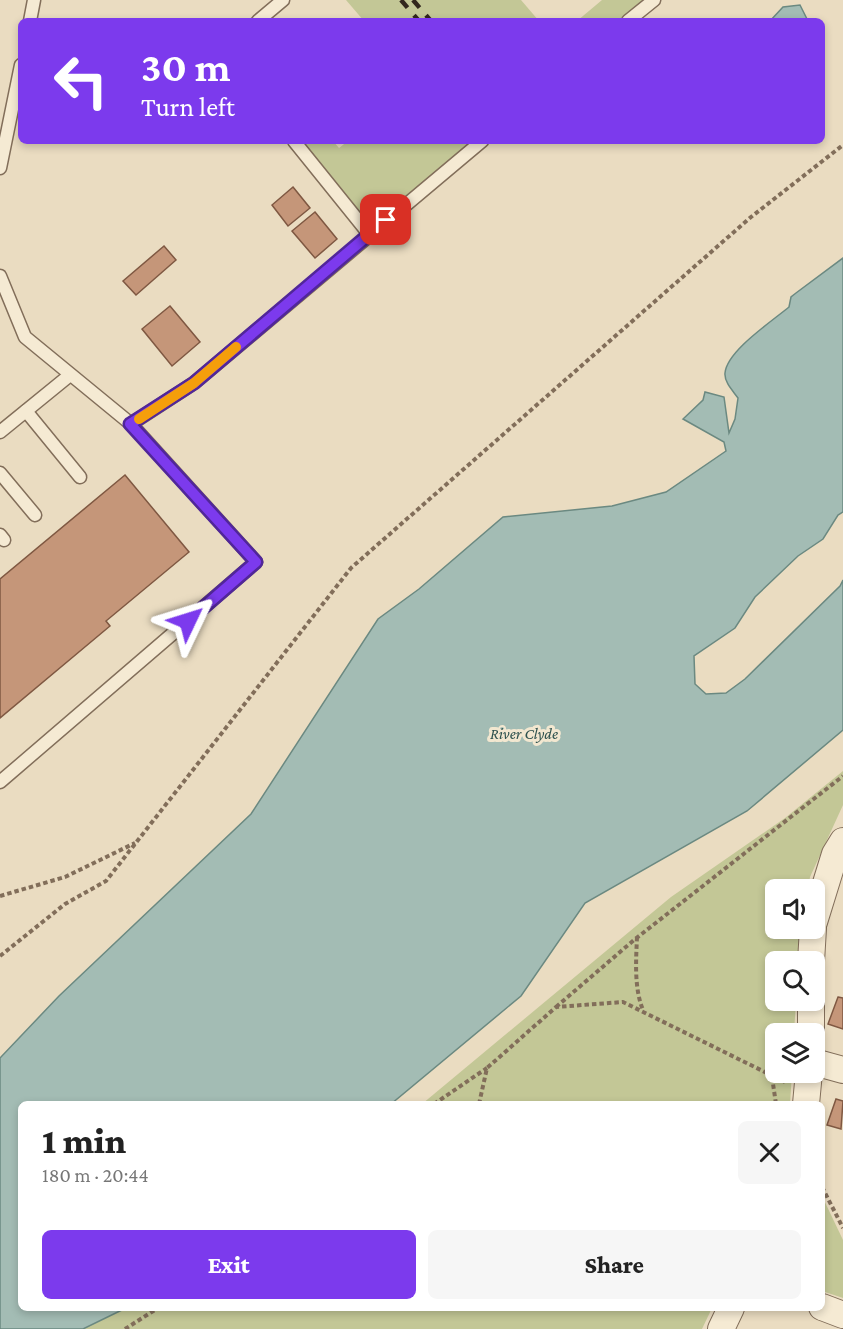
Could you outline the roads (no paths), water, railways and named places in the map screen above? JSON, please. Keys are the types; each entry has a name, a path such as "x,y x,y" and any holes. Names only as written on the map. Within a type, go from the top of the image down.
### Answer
{"street":[{"path":"825,886 835,854 843,841"},
{"path":"825,1065 843,1070"},
{"path":"825,1308 843,1315"},
{"path":"721,1329 730,1311"}],"lane":[{"path":"31,18 34,0"},
{"path":"262,18 283,0"},
{"path":"632,18 654,0"},
{"path":"0,168 18,80"},
{"path":"296,144 369,234"},
{"path":"130,424 194,383 478,144"},
{"path":"0,276 25,337 130,424 256,562 0,782"},
{"path":"0,432 70,375"},
{"path":"26,411 80,477"},
{"path":"0,473 34,515"}],"water":[{"path":"800,5 806,18 773,18 783,7"},
{"name":"River Clyde","path":"843,258 843,512 838,515 823,539 798,556 755,597 735,628 694,656 695,684 706,694 726,693 745,679 840,586 843,580 843,730 747,811 585,903 521,996 395,1101 18,1101 18,1311 120,1311 83,1329 0,1329 0,1058 59,996 251,814 378,619 419,589 503,517 612,506 666,492 726,451 724,442 683,419 703,400 705,392 724,397 729,433 735,419 738,398 727,383 725,373 728,364 741,346 789,307 791,297"}],"railway":[{"path":"401,0 416,18"},
{"path":"413,0 428,18"}]}
